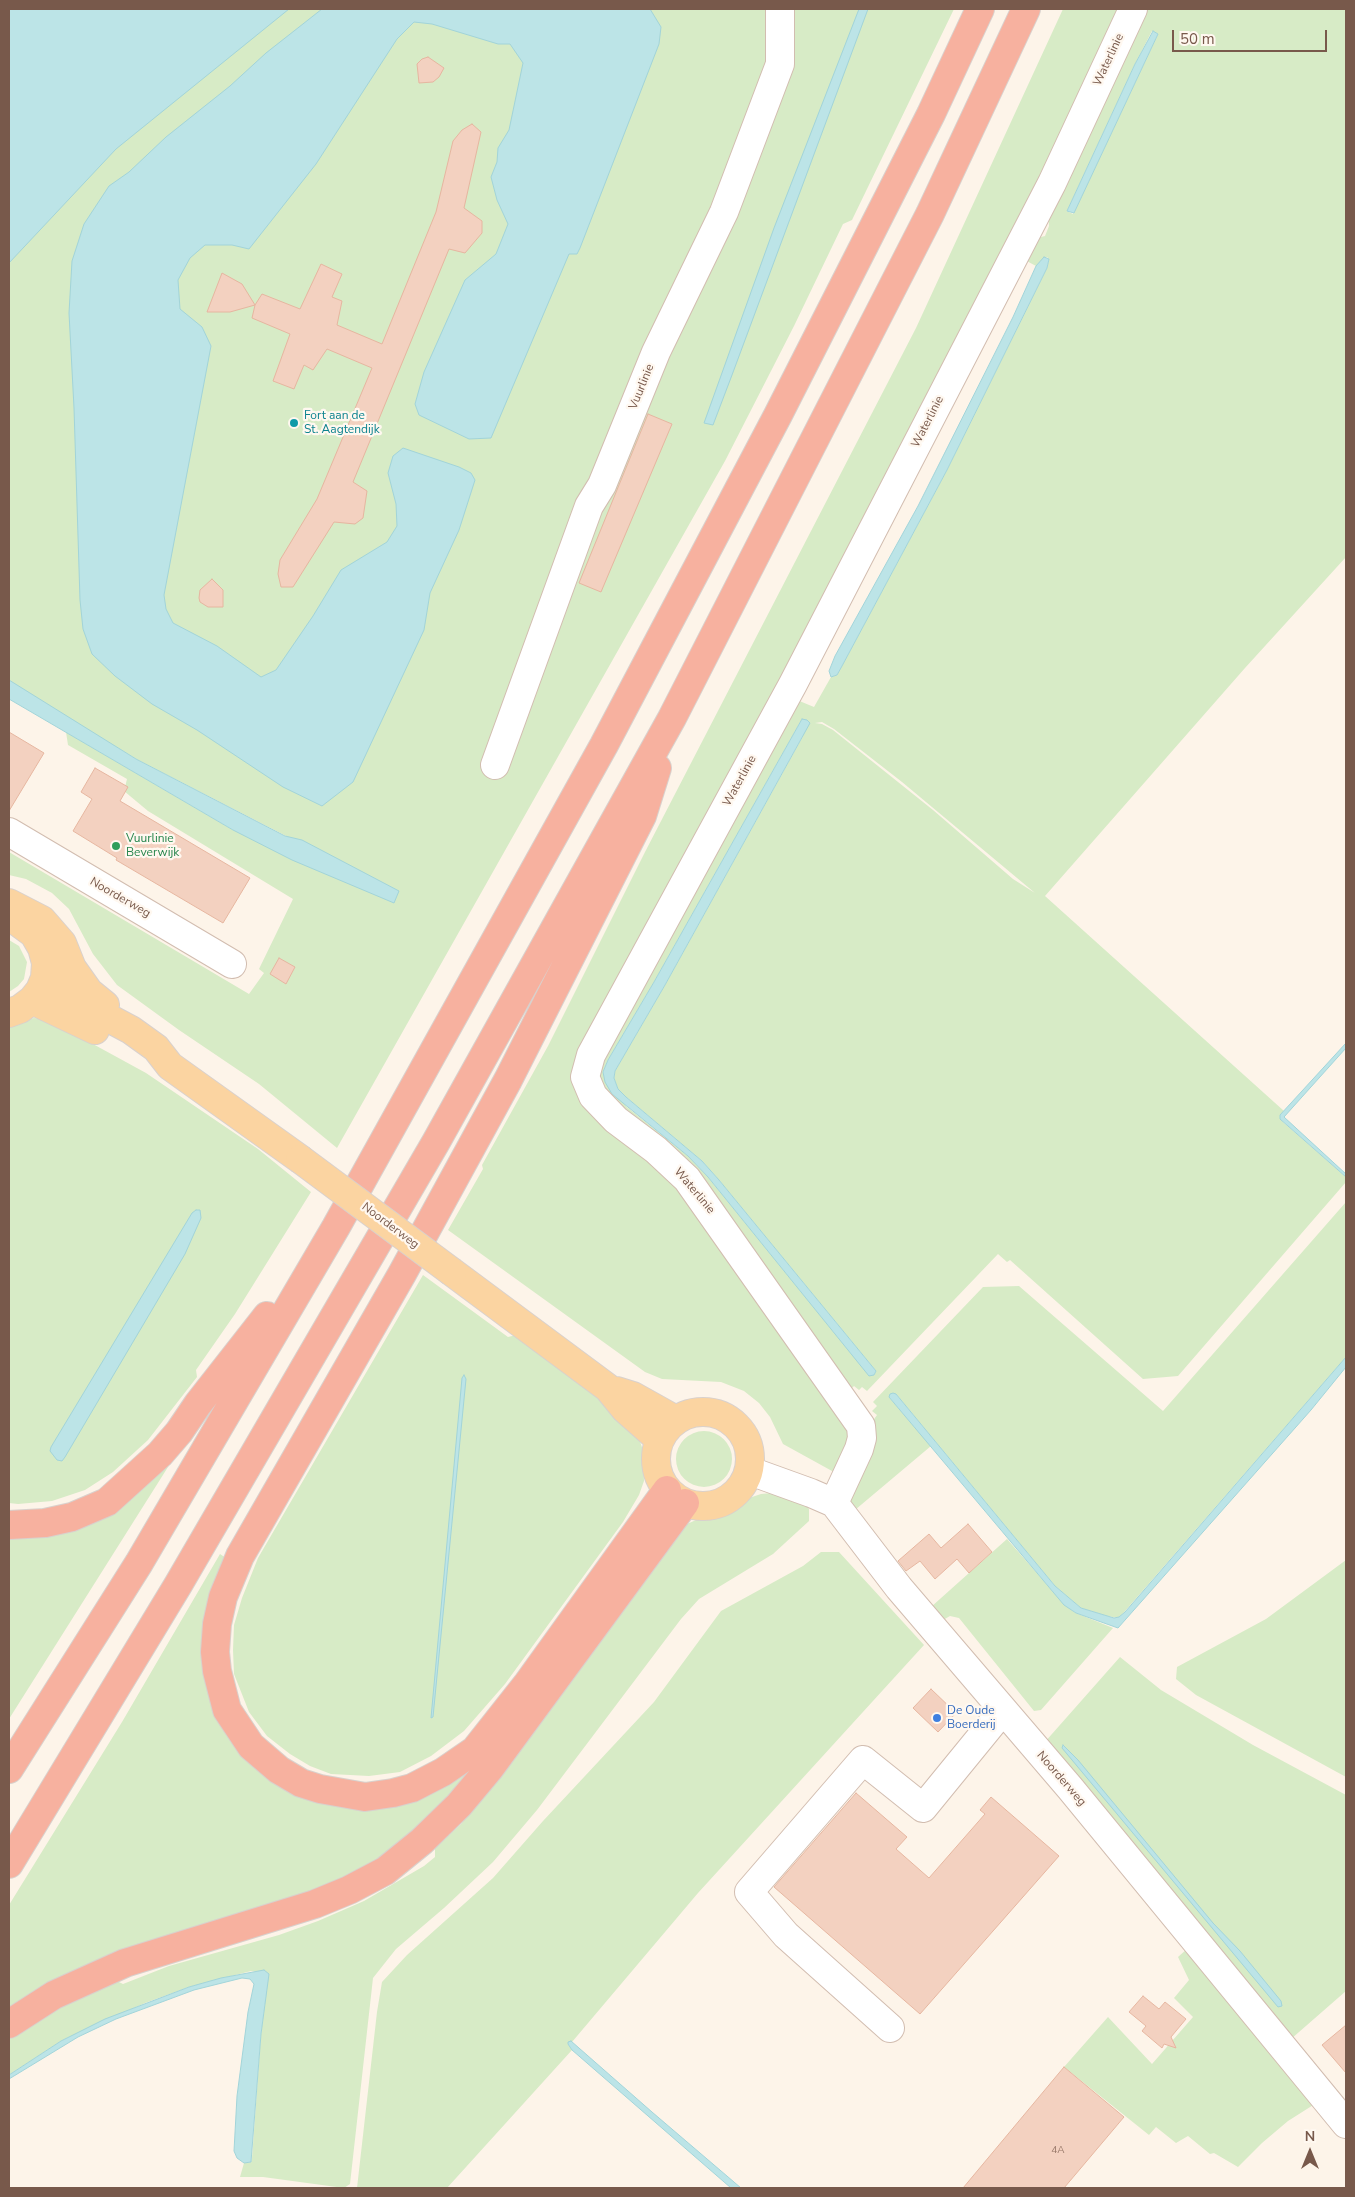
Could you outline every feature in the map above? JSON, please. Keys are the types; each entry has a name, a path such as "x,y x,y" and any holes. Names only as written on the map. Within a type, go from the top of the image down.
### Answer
{"highway":[{"path":"9,1769 139,1563 336,1227 604,745 742,485 931,114 980,9"},
{"path":"9,1864 178,1585 436,1142 672,718 930,214 1026,9"},
{"path":"672,718 642,816 552,995 402,1274 240,1556 222,1597 217,1624 215,1652 217,1671 227,1710 251,1746 279,1770 301,1782 341,1794 365,1797 393,1793 420,1784 443,1772 475,1750 676,1497"},
{"path":"9,1525 45,1523 72,1518 90,1510 107,1502 154,1460 179,1432 198,1404 336,1227"},
{"path":"9,2024 54,1995 125,1963 315,1904 349,1890 385,1870 428,1835 459,1805 490,1768 676,1497"}],"main road":[{"name":"Noorderweg","path":"9,903 42,920 62,943 72,968 89,992 112,1010 131,1030"},
{"path":"9,919 22,924 34,934 42,948 46,963 39,989 20,1009 9,1013"},
{"name":"Noorderweg","path":"39,989 84,1005 131,1030 156,1048 170,1066"},
{"name":"Noorderweg","path":"39,989 69,1017 142,1056 170,1066 300,1159 608,1388 633,1396 668,1430"},
{"path":"707,1412 723,1416 737,1425 747,1439 751,1455 750,1471 743,1486 732,1498 717,1505 701,1507 676,1497 658,1474 656,1457 668,1430 691,1413 707,1412"}],"street":[{"name":"Vuurlinie","path":"495,765 589,506 602,485 656,352 724,212 780,64 780,9"},
{"name":"Waterlinie","path":"834,1503 859,1449 862,1438 861,1426 687,1179 656,1150 616,1120 593,1096 585,1077 591,1056 793,684 1052,183 1133,9"},
{"name":"Noorderweg","path":"9,832 232,964"},
{"name":"Noorderweg","path":"750,1471 834,1503 899,1588 1003,1710 1346,2124"},
{"path":"890,2028 786,1936 749,1892 863,1760 923,1808 1003,1710"}],"green space":[{"path":"9,9 954,9 852,220 843,224 794,326 725,461 337,1148 259,1084 117,985 93,954 69,909 52,893 26,879 9,875 9,852 249,994 264,973 259,969 293,899 148,811 124,791 127,779 68,745 66,732 233,830 288,837 136,759 9,685"},
{"path":"1063,9 1124,9 871,528 577,1060 663,1171 702,1213 836,1406 849,1433 849,1447 837,1472 783,1444 770,1417 759,1403 744,1391 721,1382 662,1379 645,1372 448,1230 483,1169 482,1165 548,1046 645,852 916,328"},
{"path":"1142,9 1346,9 1346,557 1245,668 1045,896 1284,1111 1280,1115 1283,1122 1346,1177 1346,1182 1178,1376 1143,1379 1010,1260 1007,1262 998,1254 867,1391 862,1387 859,1390 854,1386 851,1389 647,1135 595,1081 621,1012 797,700 814,707 831,677 837,675 947,470 1047,268 1049,259 1047,257 1036,266 1023,259 1037,238 1045,236 1049,226 1048,207","holes":["1152,31 1158,34 1073,214 1067,211","802,719 803,736 665,985 615,1071 614,1078 618,1089 626,1097 702,1161 719,1180 876,1371 874,1375 869,1375 708,1177 688,1156 627,1107 603,1072 608,1060","822,722 834,729 902,782 1035,893 1013,879 933,810 833,730 822,724 815,723"]},
{"path":"9,940 19,946 27,962 24,979 9,992"},
{"path":"34,1018 49,1020 146,1073 258,1149 311,1192 235,1314 196,1370 197,1377 148,1440 113,1472 85,1490 52,1501 18,1504 9,1503 9,1024"},
{"path":"1346,1202 1346,1357 1119,1618 1081,1608 1055,1586 896,1394 889,1397 931,1446 849,1515 846,1498 868,1437 876,1426 872,1422 877,1415 872,1411 877,1406 873,1402 983,1287 1019,1286 1163,1411"},
{"path":"423,1275 508,1337 516,1335 614,1410 638,1436 643,1450 644,1481 639,1495 623,1522 505,1684 464,1731 431,1756 400,1772 369,1776 331,1774 310,1766 290,1754 267,1736 249,1712 234,1674 234,1625 242,1598 258,1558"},
{"path":"698,1431 710,1431 720,1435 728,1443 732,1459 728,1475 720,1483 710,1487 698,1487 688,1483 680,1475 676,1465 676,1453 680,1443 688,1435"},
{"path":"177,1450 9,1719 9,1533 27,1533"},
{"path":"772,1493 805,1504 809,1509 809,1521 773,1554 699,1599 681,1619 537,1810 493,1862 444,1908 396,1949 373,1978 350,2184 344,2188 263,2177 240,2177 244,2163 251,2162 252,2158 261,2034 268,1974 251,1971 189,1987 145,2003 61,2041 9,2075 9,2039 46,2015 83,1996 117,1981 123,1984 169,1966 279,1935 318,1921 364,1901 424,1866 435,1857 435,1848 461,1824 557,1701 593,1651 667,1540 687,1524 696,1520 724,1515 749,1498"},
{"path":"1007,1539 1065,1605 1076,1613 1113,1628 1041,1710 1034,1711 959,1618 950,1616 943,1620 931,1607"},
{"path":"821,1552 839,1552 924,1645 698,1893 572,2042 568,2044 572,2050 447,2188 357,2188 382,1982 407,1955 493,1878 543,1821 654,1702 721,1611 803,1566"},
{"path":"220,1554 229,1560 214,1696 335,1801 464,1765 469,1778 404,1842 368,1866 327,1888 9,2012 9,1905 122,1722"},
{"path":"1346,1560 1346,1777 1196,1695 1176,1679 1177,1667 1266,1619"},
{"path":"1120,1657 1161,1690 1253,1745 1346,1795 1346,1991 1291,2039 1044,1743"},
{"path":"1187,1949 1318,2102 1288,2121 1238,2167 1214,2153 1210,2154 1188,2136 1176,2143 1156,2127 1149,2135 1064,2067 1108,2017 1152,2064 1193,2017 1174,1998 1189,1980 1178,1957"}],"water":[{"path":"9,9 289,9 116,149 9,263"},
{"path":"322,9 650,9 661,27 659,44 580,248 577,254 569,254 491,438 469,439 419,415 415,404 424,372 465,280 496,254 508,224 497,200 491,177 497,162 498,148 509,130 523,63 510,44 498,44 432,24 414,22 397,39 316,164 249,249 232,245 205,245 190,258 178,280 180,309 202,327 211,346 164,595 166,609 173,623 217,646 261,677 276,670 313,616 341,570 387,542 397,526 396,504 388,473 393,456 403,448 459,467 471,473 475,480 459,530 430,593 424,630 353,782 322,806 283,787 197,730 152,704 115,676 92,654 83,629 80,600 69,313 72,261 84,224 109,186 129,172 166,137 230,86 266,53"},
{"path":"859,9 868,9 732,375 713,425 704,423 774,228"},
{"path":"1153,31 1158,34 1074,213 1067,211 1135,64"},
{"path":"1044,257 1049,259 1047,268 947,470 837,675 831,677 829,671 835,656 918,506 1013,317 1036,266"},
{"path":"9,680 136,759 285,836 302,840 399,891 394,903 292,860 233,830 9,699"},
{"path":"802,719 810,723 665,985 615,1071 614,1078 618,1089 626,1097 702,1161 719,1180 876,1371 874,1375 869,1376 708,1177 688,1156 612,1094 605,1082 603,1072 608,1060"},
{"path":"1346,1043 1346,1048 1284,1117 1346,1174 1346,1177 1280,1119 1280,1115"},
{"path":"200,1210 201,1218 185,1254 65,1457 62,1461 57,1460 50,1451 51,1447 192,1213"},
{"path":"1346,1357 1346,1367 1311,1410 1118,1628 1076,1613 1064,1605 889,1397 890,1394 896,1394 1055,1586 1081,1608 1114,1618 1119,1617 1125,1612"},
{"path":"464,1375 466,1379 433,1717 431,1718 462,1378"},
{"path":"1063,1745 1078,1760 1213,1923 1240,1951 1281,2001 1282,2006 1278,2007 1062,1748"},
{"path":"264,1970 269,1974 261,2034 251,2162 244,2163 237,2158 234,2151 237,2096 248,2012 254,1984 250,1979 242,1978 194,1990 116,2019 78,2037 9,2079 9,2075 61,2041 105,2019 189,1987 221,1978"},
{"path":"571,2041 741,2188 731,2188 572,2050 568,2044"}],"building":[{"path":"428,57 444,68 439,77 433,82 419,83 417,64 422,59"},
{"path":"472,124 481,132 464,208 482,221 482,233 465,253 449,249 353,482 367,491 363,518 355,524 334,522 293,587 281,587 278,574 280,560 317,499 372,368 327,349 313,370 304,365 294,389 273,381 290,334 252,318 255,305 262,294 300,309 321,264 342,274 332,297 342,301 337,325 382,344 436,212 453,141 462,130"},
{"path":"222,273 242,284 255,305 230,312 207,312"},
{"path":"648,414 672,424 601,592 579,583"},
{"path":"212,579 223,590 223,607 208,607 200,602 200,590"},
{"path":"9,732 44,753 9,811"},
{"path":"95,768 128,787 120,801 250,878 223,923 116,860 117,858 73,831 92,799 81,792"},
{"path":"279,958 295,967 286,984 270,974"},
{"path":"968,1524 992,1552 969,1573 957,1559 935,1579 920,1561 906,1571 898,1561 929,1534 941,1548"},
{"name":"De Oude Boerderij","path":"931,1689 956,1713 938,1732 913,1708"},
{"path":"856,1793 907,1837 896,1849 929,1878 985,1814 980,1810 991,1797 1059,1856 920,2014 774,1887"},
{"path":"1143,1996 1159,2009 1165,2002 1186,2019 1171,2037 1176,2048 1164,2044 1162,2048 1142,2031 1146,2026 1129,2012"},
{"path":"1346,2025 1346,2073 1322,2045"},
{"path":"1064,2067 1124,2117 1064,2188 963,2188"}],"place":[{"name":"Fort aan de St. Aagtendijk","path":"294,423"},
{"name":"Vuurlinie Beverwijk","path":"116,846"},
{"name":"De Oude Boerderij","path":"937,1718"}]}
